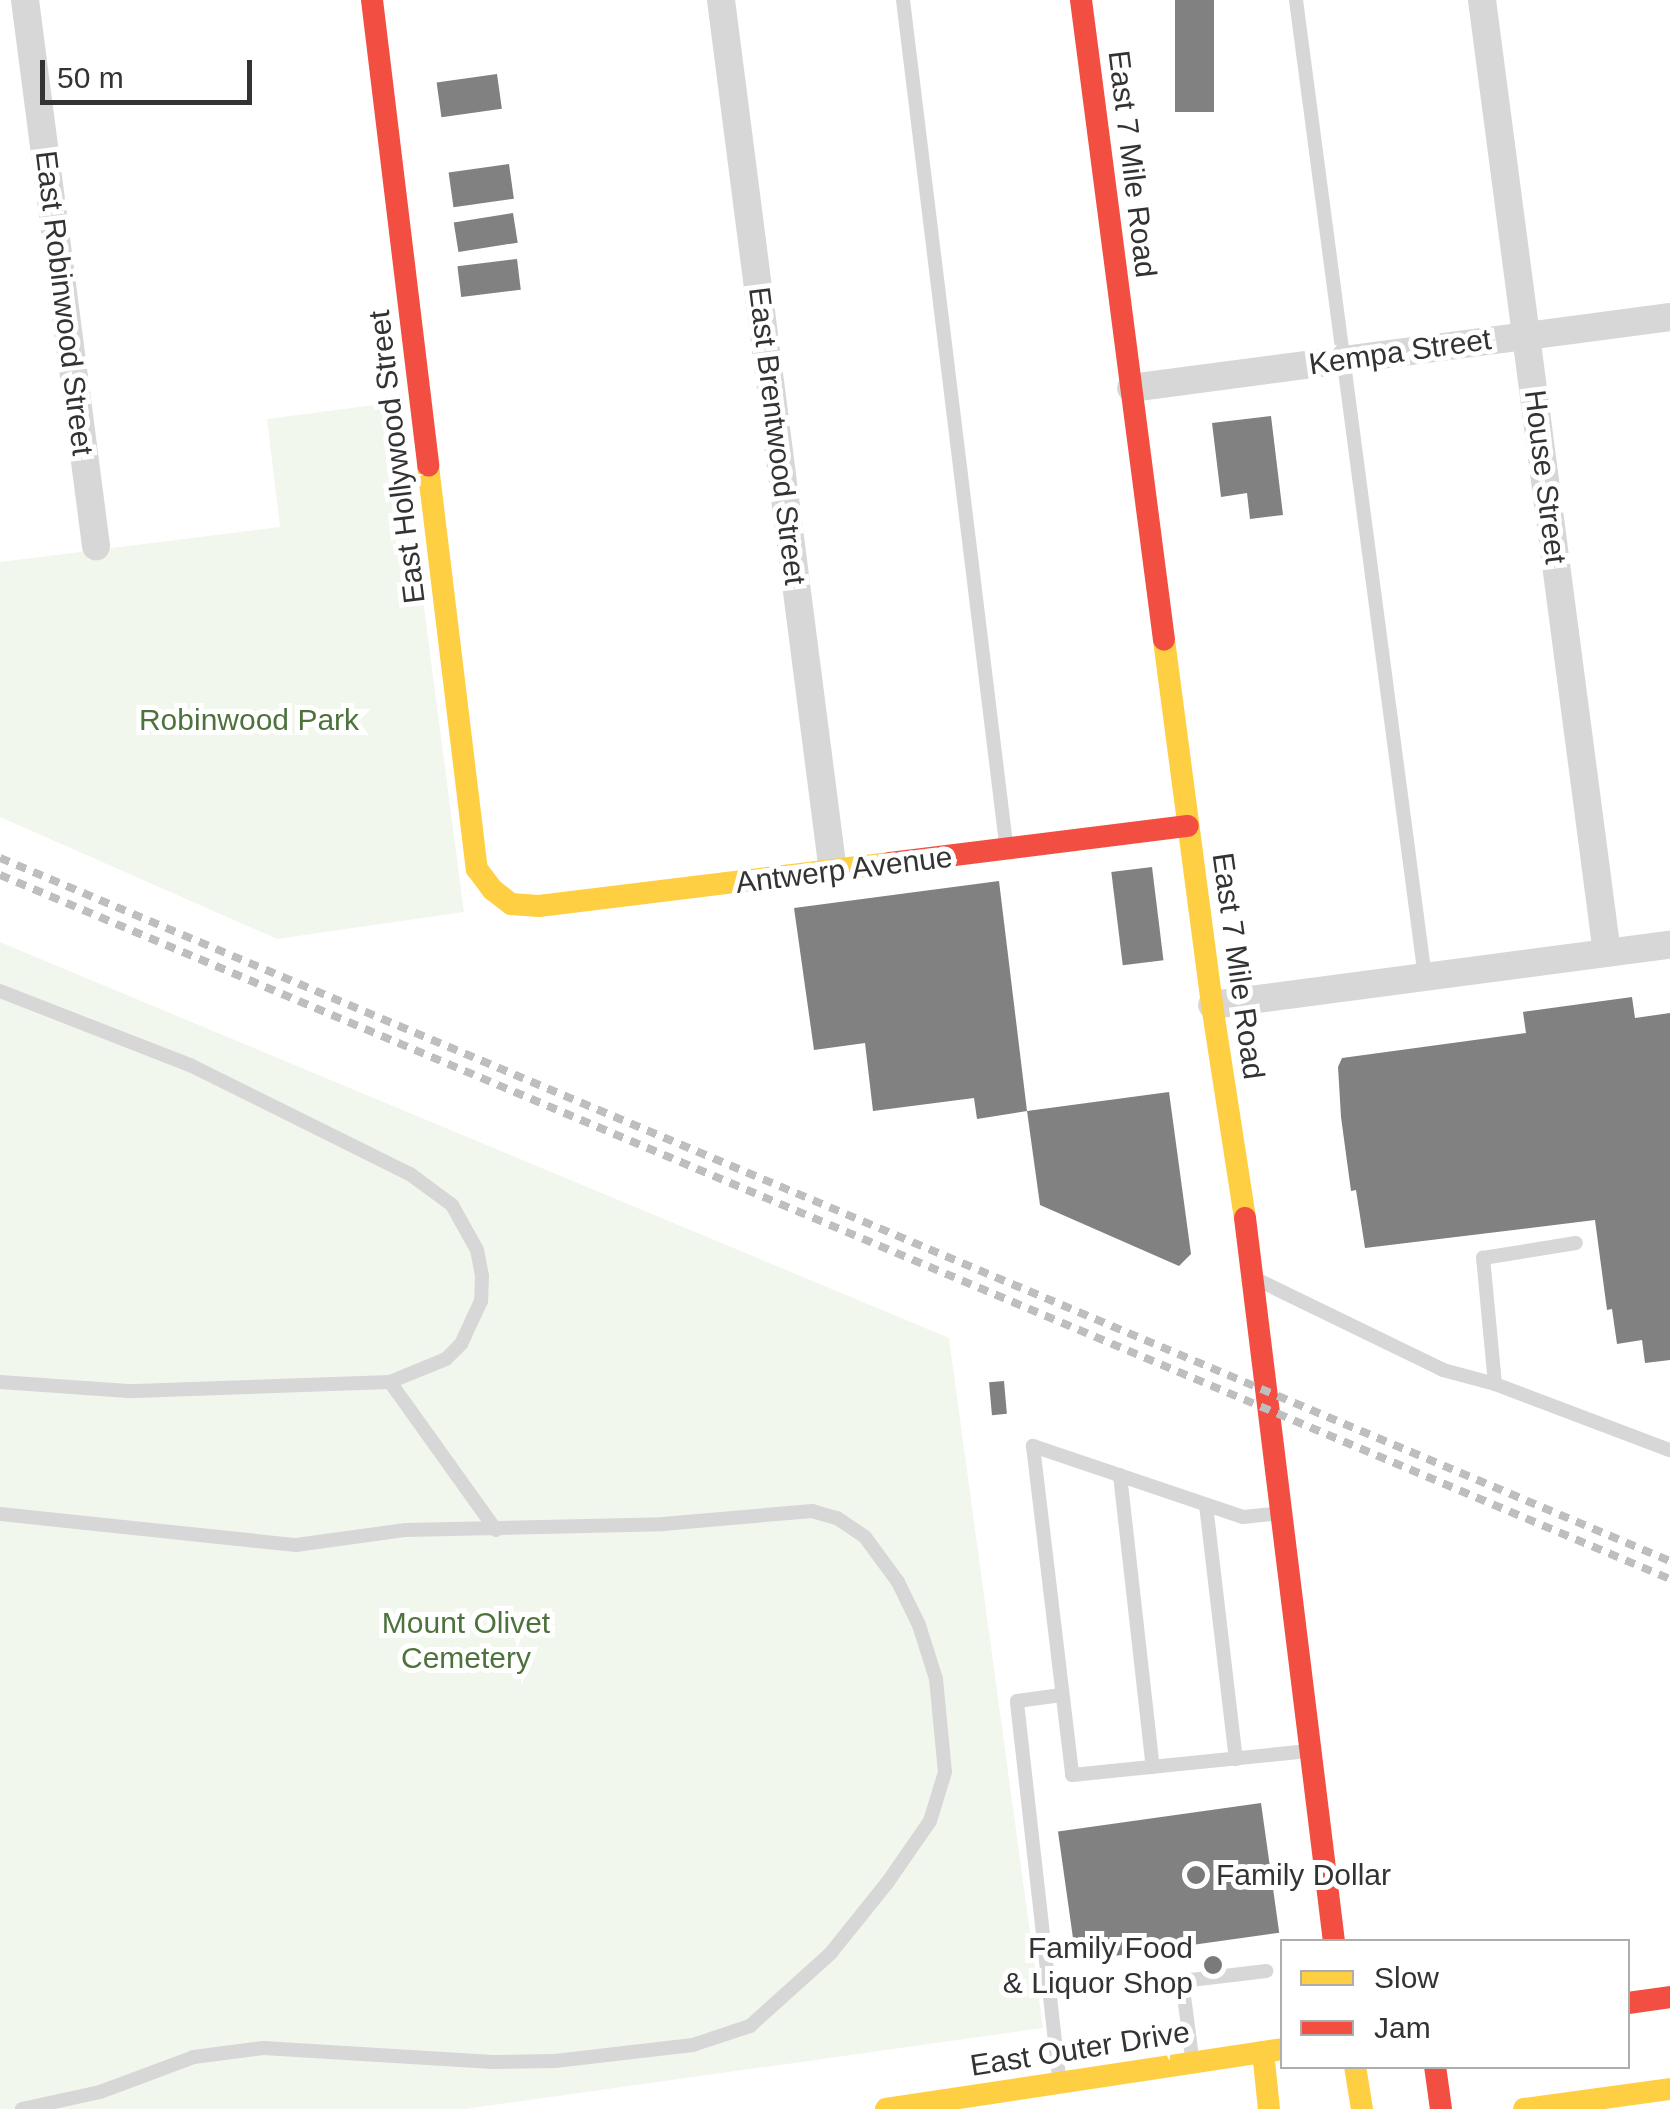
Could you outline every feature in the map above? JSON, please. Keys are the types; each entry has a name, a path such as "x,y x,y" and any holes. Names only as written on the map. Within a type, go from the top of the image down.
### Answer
{"street":[{"name":"East Robinwood Street","path":"25,0 96,546"},
{"name":"East Hollywood Street","path":"372,0 477,870 503,896"},
{"name":"East Brentwood Street","path":"721,0 833,872"},
{"name":"East 7 Mile Road","path":"1081,0 1212,1005 1255,1279 1334,1939"},
{"name":"House Street","path":"1482,0 1607,953"},
{"name":"Kempa Street","path":"1131,388 1670,316"},
{"name":"Antwerp Avenue","path":"503,896 511,904 539,906 1188,826"},
{"path":"1212,1005 1670,945"},
{"path":"1630,2003 1670,1997"},
{"path":"1269,2109 1272,2050"},
{"name":"East Outer Drive","path":"886,2109 1272,2050"},
{"path":"1079,2104 1111,2099 1187,2064"},
{"path":"1355,2069 1362,2109"},
{"path":"1436,2069 1441,2109"},
{"path":"1538,2108 1570,2078"},
{"path":"1538,2108 1670,2089"}],"lane":[{"path":"904,0 1007,850"},
{"path":"1296,0 1425,977"},
{"path":"0,992 190,1065 410,1174 452,1205 477,1250 482,1276 481,1301 472,1328 446,1359 390,1382 128,1391 0,1382"},
{"path":"1495,1384 1484,1258 1576,1243"},
{"path":"1255,1279 1443,1370 1495,1384 1670,1450"},
{"path":"390,1382 496,1530"},
{"path":"1282,1513 1244,1517 1034,1446 1072,1774 1310,1751"},
{"path":"1120,1475 1153,1767"},
{"path":"1206,1504 1236,1759"},
{"path":"0,1514 296,1545 406,1530 663,1524 800,1511 838,1518 864,1537 898,1582 918,1625 936,1678 946,1772 930,1821 831,1953 750,2026 693,2045 555,2060 493,2062 263,2048 194,2057 100,2092 22,2109"},
{"path":"1060,2083 1018,1701 1062,1695"},
{"path":"1187,2064 1182,1980 1266,1971"}],"green space":[{"name":"Robinwood Park","path":"397,402 464,912 277,939 0,817 0,562 280,527 267,419"},
{"name":"Mount Olivet Cemetery","path":"0,942 949,1338 1043,2028 465,2109 0,2109"}],"building":[{"path":"1175,0 1214,0 1214,112 1175,112"},
{"path":"497,74 502,109 441,117 437,82"},
{"path":"509,164 514,199 453,207 449,172"},
{"path":"513,213 518,243 458,252 454,222"},
{"path":"517,259 521,290 461,297 457,266"},
{"path":"1271,416 1283,515 1250,519 1247,493 1221,497 1212,423"},
{"path":"1152,867 1163,960 1123,965 1111,872"},
{"path":"999,881 1027,1111 977,1119 974,1098 873,1111 865,1043 814,1050 794,908"},
{"path":"1632,997 1635,1018 1670,1013 1670,1360 1645,1363 1642,1340 1617,1344 1612,1309 1607,1310 1595,1220 1365,1248 1356,1190 1351,1191 1341,1117 1338,1067 1342,1058 1526,1033 1523,1012"},
{"path":"1169,1092 1191,1254 1179,1266 1040,1205 1027,1111"},
{"path":"1004,1381 1007,1414 992,1415 989,1382"},
{"path":"1261,1803 1279,1933 1076,1961 1058,1832"}],"railway":[{"path":"0,858 1670,1561"},
{"path":"0,875 1670,1579"}],"traffic: slow":[{"path":"428,466 477,869 493,890 511,904 539,906 890,863"},
{"path":"1164,640 1212,1005 1245,1218"},
{"path":"886,2109 1280,2049"},
{"path":"1263,2052 1269,2109"},
{"path":"1355,2069 1362,2109"},
{"path":"1524,2109 1670,2089"}],"traffic: jam":[{"path":"372,0 428,466"},
{"path":"1081,0 1164,640"},
{"path":"890,863 1188,826"},
{"path":"1245,1218 1334,1939"},
{"path":"1630,2003 1670,1997"},
{"path":"1435,2069 1441,2109"}],"place":[{"name":"Family Dollar","path":"1196,1875"},
{"name":"Family Food & Liquor Shop","path":"1213,1965"}]}
